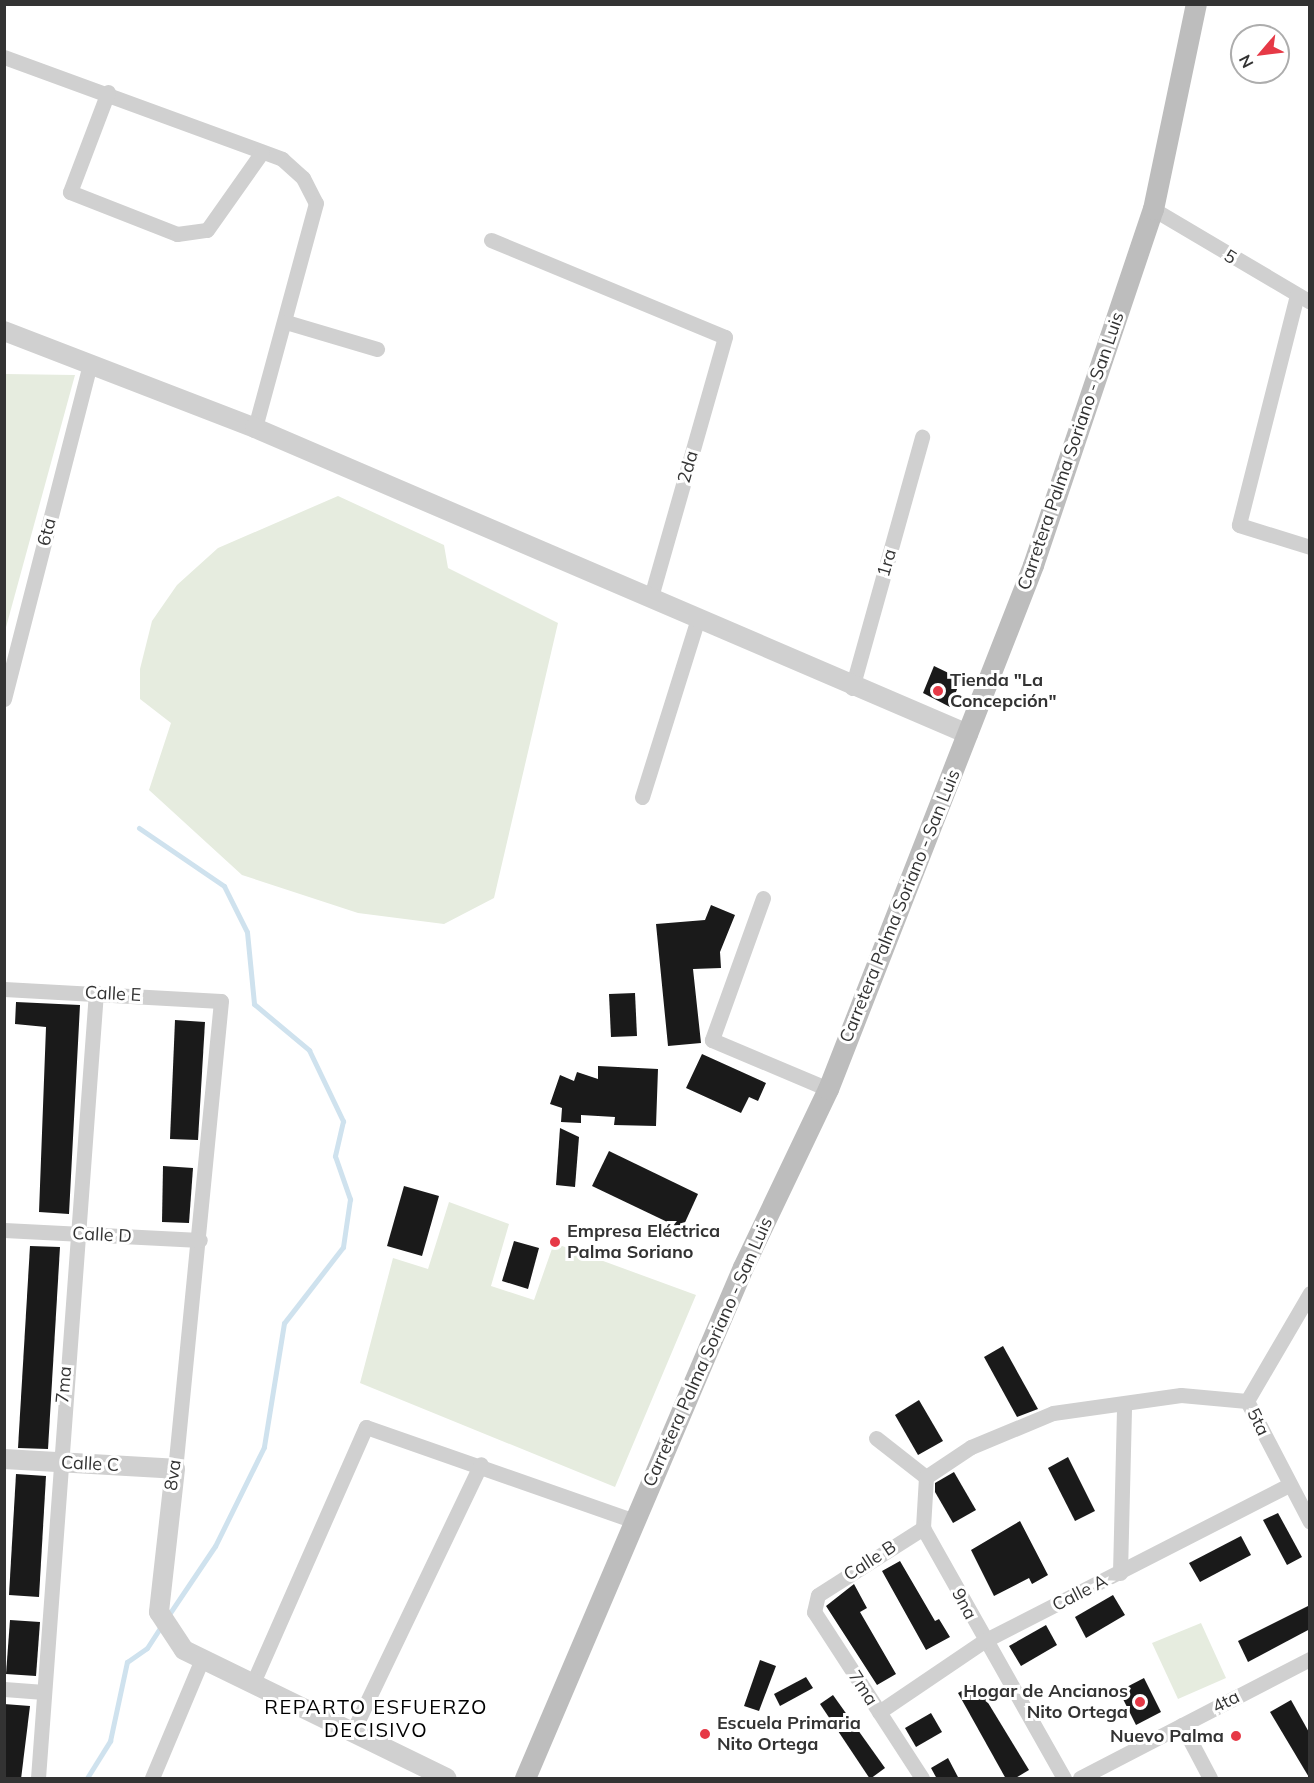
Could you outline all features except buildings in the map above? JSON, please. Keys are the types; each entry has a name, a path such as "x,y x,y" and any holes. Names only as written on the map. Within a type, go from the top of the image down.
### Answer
{"main road":[{"name":"Carretera Palma Soriano - San Luis","path":"525,1779 634,1521 828,1089 1033,565 1153,209 1196,4"}],"street":[{"path":"4,57 108,92 282,159 303,178 316,203 286,322 255,428"},
{"path":"108,92 70,192 177,234 207,230 262,152"},
{"name":"5","path":"1153,209 1303,299"},
{"name":"2da","path":"491,240 725,337 651,597"},
{"path":"1303,299 1239,525 1310,547"},
{"path":"286,322 377,349"},
{"path":"4,331 255,428 651,597 697,622 968,734"},
{"name":"6ta","path":"4,699 90,364"},
{"name":"1ra","path":"852,688 922,437"},
{"path":"642,797 697,622"},
{"path":"763,898 712,1040 828,1089"},
{"name":"Calle E","path":"4,989 96,992 221,1001"},
{"name":"7ma","path":"38,1779 57,1462 78,1233 96,992"},
{"name":"8va","path":"221,1001 200,1240 159,1612 184,1650 447,1779"},
{"name":"Calle D","path":"4,1230 200,1240"},
{"name":"5ta","path":"1310,1293 1247,1401 1288,1485 1310,1522"},
{"path":"926,1478 1011,1427 1053,1413 1181,1395 1247,1401"},
{"path":"1120,1573 1124,1404"},
{"path":"252,1685 366,1427 481,1464 634,1521"},
{"path":"876,1438 926,1478"},
{"name":"Calle C","path":"4,1459 175,1469"},
{"path":"352,1733 481,1464"},
{"path":"923,1528 926,1478"},
{"name":"Calle A","path":"879,1712 984,1641 1288,1485"},
{"name":"Calle B","path":"818,1595 923,1528"},
{"name":"9na","path":"923,1528 984,1641 1064,1779"},
{"name":"7ma","path":"818,1595 814,1612 922,1779"},
{"path":"152,1779 202,1659"},
{"name":"4ta","path":"1080,1779 1310,1659"},
{"path":"4,1689 44,1692"},
{"path":"1182,1725 1210,1779"}],"shaded area":[{"path":"4,374 75,375 5,631"},
{"path":"338,496 444,545 448,568 558,623 494,898 444,924 358,913 242,875 149,790 171,723 140,699 140,669 152,621 177,585 218,548"},
{"path":"449,1202 509,1224 491,1286 534,1300 554,1243 696,1295 615,1487 360,1383 393,1258 428,1269"},
{"path":"1201,1623 1226,1678 1178,1699 1152,1643"}],"waterway":[{"path":"139,828 224,886 247,932 254,1004 309,1050 343,1121 335,1156 350,1199 343,1247 284,1323 264,1447 215,1546 168,1616"},
{"path":"87,1778 110,1741 127,1662 147,1648 160,1628"}],"place":[{"name":"Tienda \"La Concepción\"","path":"938,691"},
{"name":"Empresa Eléctrica Palma Soriano","path":"555,1242"},
{"name":"Hogar de Ancianos Nito Ortega","path":"1140,1702"},
{"name":"Escuela Primaria Nito Ortega","path":"705,1734"},
{"name":"Nuevo Palma","path":"1236,1736"}],"district":[{"name":"REPARTO ESFUERZO DECISIVO","path":"376,1718"}]}
